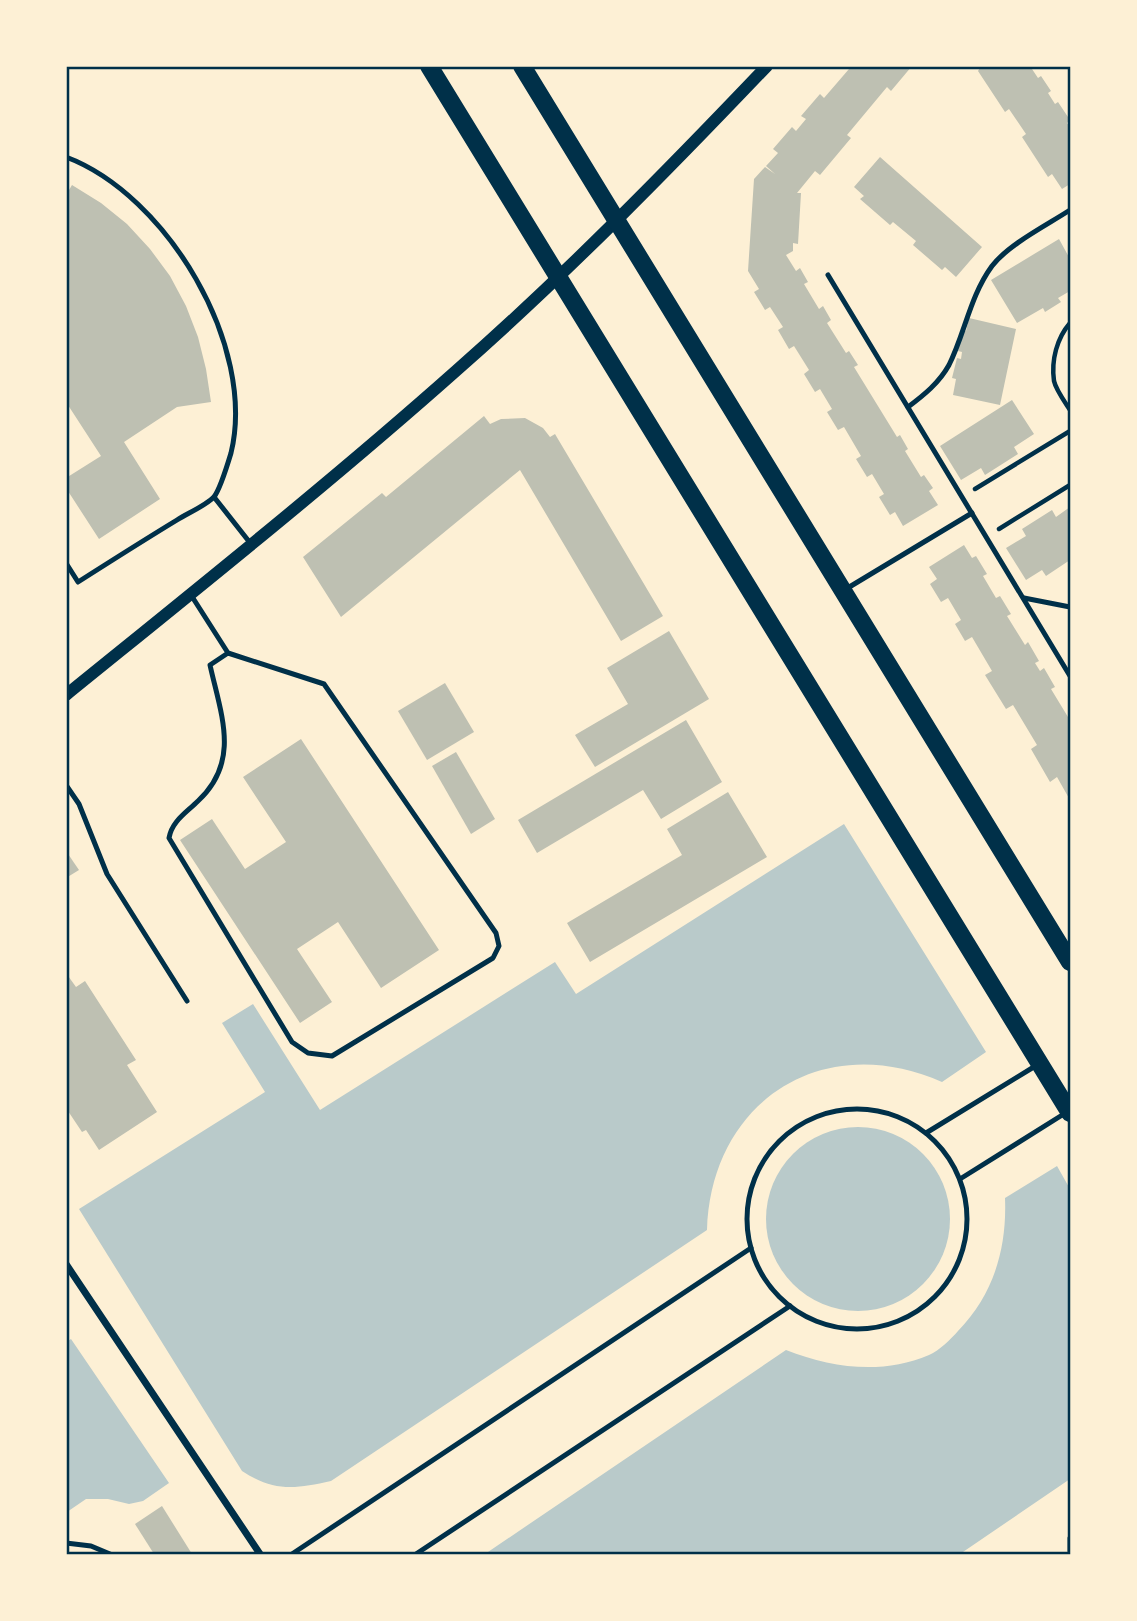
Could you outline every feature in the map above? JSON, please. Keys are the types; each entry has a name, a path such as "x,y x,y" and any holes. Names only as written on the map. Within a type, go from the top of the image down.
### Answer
{"main road":[{"path":"429,66 1070,1112"},
{"path":"522,66 1070,962"}],"street":[{"path":"66,695 377,440 558,277 767,66"},
{"path":"66,1265 260,1555"}],"lane":[{"path":"66,157 110,179 145,211 184,259 214,315 224,346 235,400 236,422 229,462 214,497 78,582 66,563"},
{"path":"908,407 935,385 949,365 967,313 992,266 1008,251 1070,210"},
{"path":"828,275 1070,676"},
{"path":"214,497 251,544"},
{"path":"843,591 972,513"},
{"path":"191,593 229,653 324,684 496,933 499,946 493,958 331,1056 308,1053 292,1042 169,838 171,826 209,791 222,765 226,738 210,665 229,653"},
{"path":"1024,598 1070,607"},
{"path":"66,785 79,804 107,874 187,1001"},
{"path":"926,1133 1040,1063"},
{"path":"860,1108 882,1111 904,1118 926,1133 946,1154 960,1179 966,1205 967,1228 963,1250 943,1289 908,1317 865,1329 844,1329 823,1324 790,1306 772,1288 760,1270 751,1248 748,1230 752,1188 759,1169 770,1152 784,1136 801,1124 819,1115 839,1110 860,1108"},
{"path":"960,1179 1070,1112"},
{"path":"292,1555 751,1248"},
{"path":"416,1555 790,1306"},
{"path":"1070,1538 1070,1551"},
{"path":"66,1543 91,1546 110,1555"}],"path":[{"path":"1070,323 1060,336 1054,356 1054,383 1070,410"},
{"path":"962,497 1070,431"},
{"path":"986,536 1070,485"}],"shaded area":[{"path":"844,824 986,1052 942,1082 898,1068 856,1065 816,1072 781,1088 752,1113 729,1145 713,1184 707,1230 331,1481 295,1487 275,1486 242,1471 79,1209 265,1092 222,1023 253,1004 320,1110 555,962 576,994"},
{"path":"858,1127 893,1134 923,1154 943,1184 950,1219 943,1254 923,1284 893,1304 858,1311 823,1304 793,1284 773,1254 766,1219 773,1184 793,1154 823,1134"},
{"path":"1057,1166 1070,1189 1070,1479 960,1554 485,1554 786,1350 839,1365 875,1367 911,1361 937,1350 952,1338 970,1317 989,1286 1001,1252 1005,1198"},
{"path":"71,1339 169,1483 143,1501 129,1504 108,1499 86,1499 67,1512 66,1342"}],"building":[{"path":"847,66 912,66 891,91 887,87 847,135 851,138 820,175 815,171 797,193 801,193 798,244 793,243 793,251 786,255 796,271 800,268 808,282 804,284 819,309 823,306 831,320 827,323 846,353 849,351 858,365 854,367 897,437 900,435 908,449 905,451 921,477 924,475 933,488 929,491 938,505 903,526 895,512 890,515 879,497 884,494 872,474 867,477 856,459 861,456 844,427 838,430 827,412 832,409 820,389 815,392 804,374 809,370 794,346 789,349 778,330 783,327 770,307 765,310 754,292 759,289 748,271 754,179 765,167 775,174 766,166 778,153 773,149 792,127 796,131 806,119 801,116 820,94 824,98 849,69"},
{"path":"981,66 1030,66 1038,78 1041,76 1051,91 1048,93 1055,104 1058,102 1070,120 1067,123 1070,127 1070,184 1062,189 1052,174 1048,177 1022,137 1026,134 1009,109 1005,112 978,71"},
{"path":"880,157 982,247 956,277 945,267 942,270 913,245 916,241 893,222 890,225 860,199 864,196 854,187"},
{"path":"72,185 127,224 170,276 198,337 211,402 177,407 124,442 160,499 99,539 66,488 66,478 101,456 66,402 66,195"},
{"path":"1059,239 1070,259 1070,291 1058,298 1061,302 1045,312 1043,308 1017,323 991,280"},
{"path":"969,318 1016,329 1000,405 953,395 956,379 952,378 957,358 961,359 962,352 958,351"},
{"path":"1012,400 1034,434 1014,447 1018,454 985,475 981,468 961,480 940,446"},
{"path":"484,416 490,424 501,419 525,418 543,428 550,437 555,434 663,616 621,641 520,470 341,617 303,557 382,493 386,497"},
{"path":"1070,507 1070,560 1046,576 1042,570 1026,580 1006,548 1026,536 1022,529 1052,510 1056,517"},
{"path":"964,545 972,558 976,556 987,574 983,576 996,598 1000,596 1011,614 1007,616 1025,645 1028,642 1039,661 1035,663 1040,671 1044,668 1055,687 1051,689 1068,717 1070,715 1070,800 1057,777 1050,782 1031,749 1037,745 1013,705 1006,709 985,675 992,671 972,637 965,641 955,624 961,620 948,598 941,602 930,584 937,579 929,567"},
{"path":"669,631 709,699 595,767 575,735 628,704 607,668"},
{"path":"445,683 474,732 427,760 398,711"},
{"path":"686,720 722,782 661,819 643,790 537,853 518,820"},
{"path":"301,739 439,950 381,988 338,922 297,949 332,1002 300,1023 180,840 212,819 245,869 286,842 243,777"},
{"path":"456,752 495,819 471,834 432,766"},
{"path":"728,792 767,857 590,962 567,923 682,855 667,829"},
{"path":"66,851 79,870 66,878"},
{"path":"66,973 76,987 85,981 136,1060 127,1065 157,1112 99,1150 86,1130 82,1132 66,1108"},
{"path":"162,1506 192,1554 154,1554 135,1524"}]}
